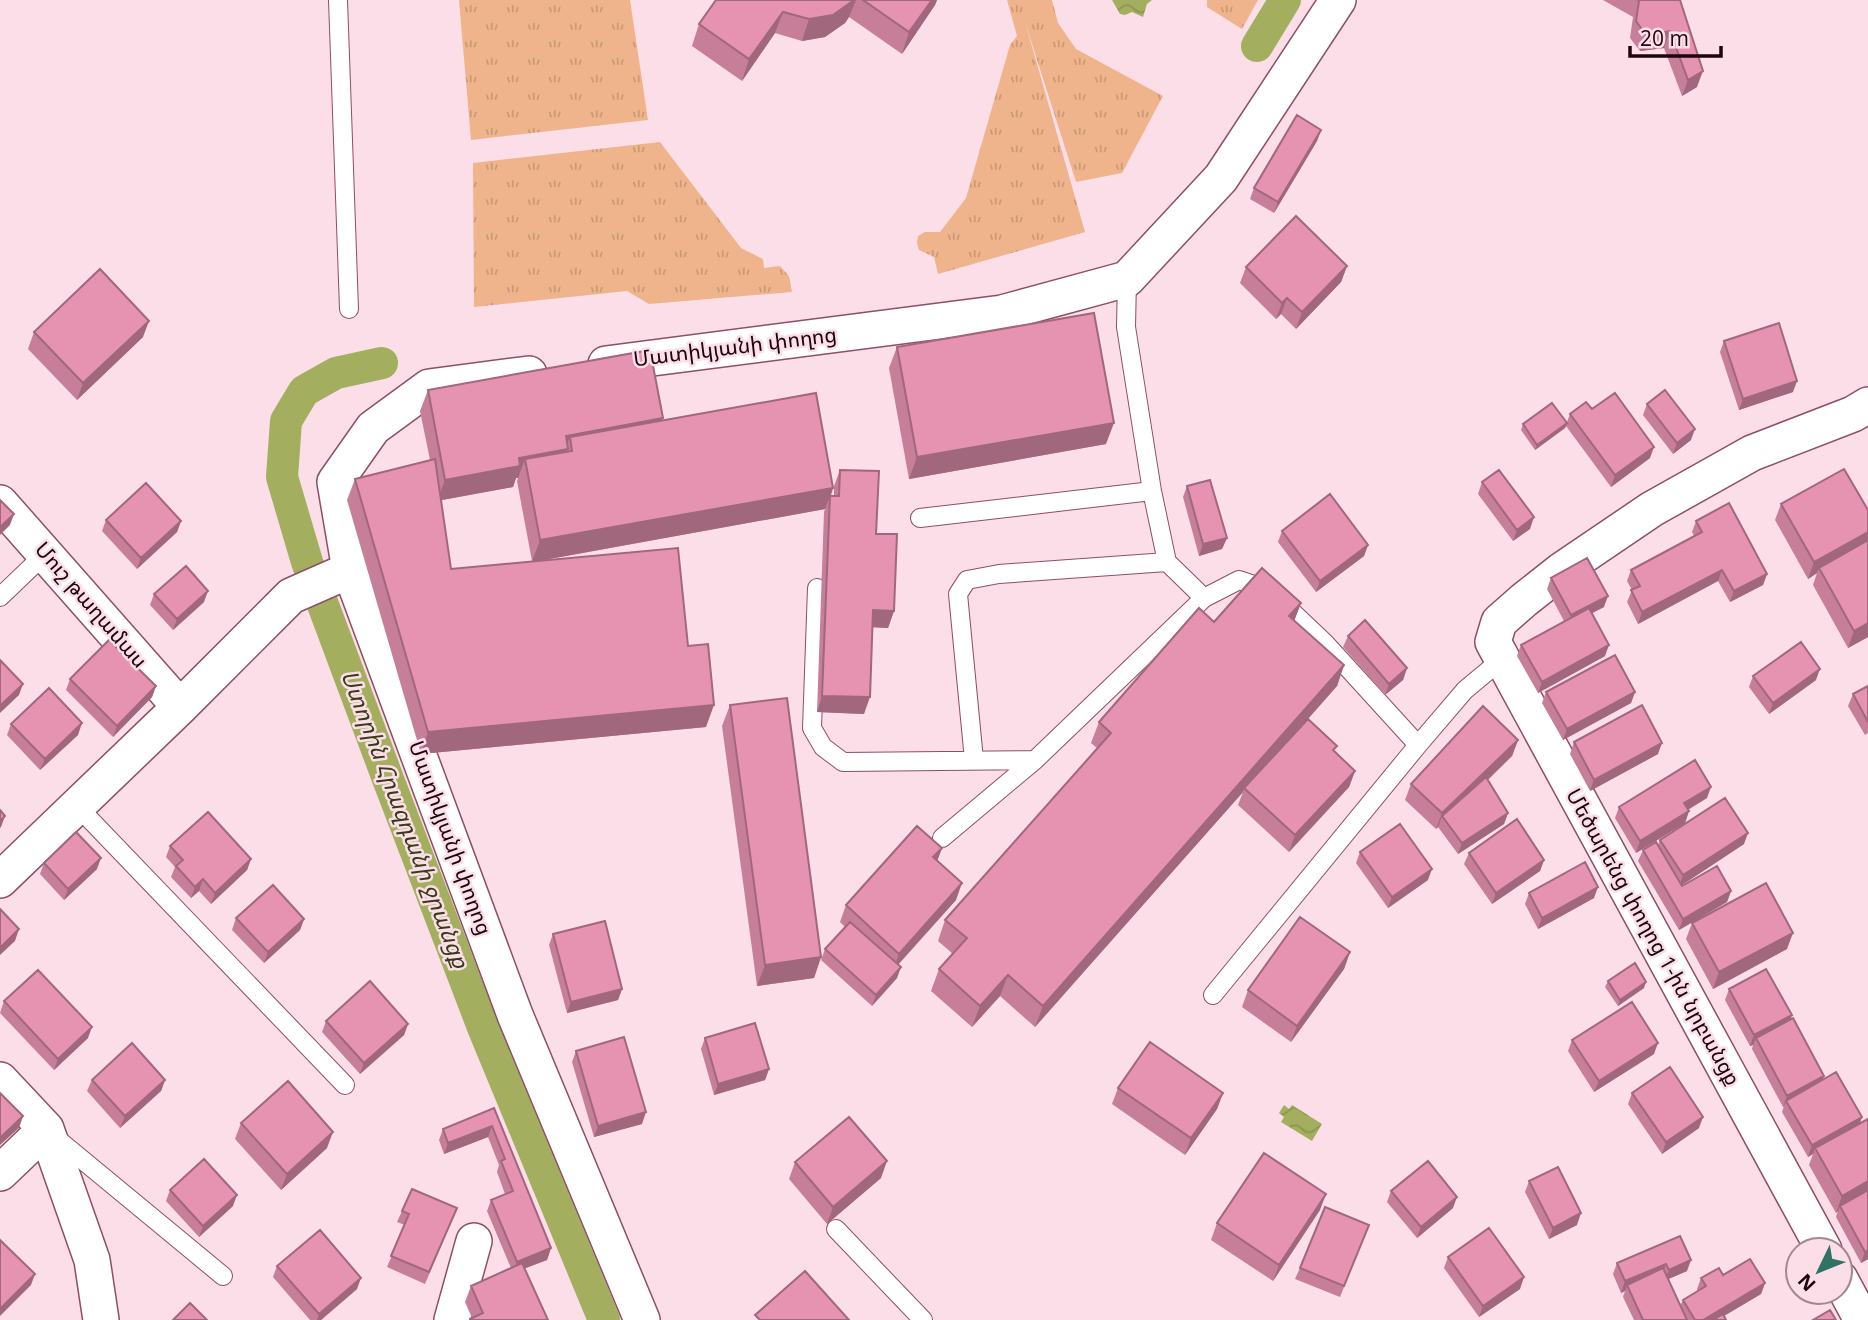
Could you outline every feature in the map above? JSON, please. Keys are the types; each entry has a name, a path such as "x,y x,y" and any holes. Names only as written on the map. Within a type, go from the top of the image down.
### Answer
{"street":[{"path":"1126,279 1220,178 1338,0"},
{"name":"Մատիկյանի փողոց","path":"642,1320 515,1015 350,570 335,482 373,428 429,387 1002,313 1126,279"},
{"name":"Մեծարենց փողոց 1-ին նրբանցք","path":"1816,1236 1493,642 1499,622 1562,570 1652,509 1752,453 1863,420"},
{"name":"Մուշ թաղամաս","path":"0,503 180,707"},
{"path":"0,880 78,807 291,596 350,570"},
{"path":"0,1080 46,1129 92,1260 100,1320"},
{"path":"0,1173 46,1129"},
{"path":"452,1320 474,1241"}],"lane":[{"path":"338,0 349,309"},
{"path":"1126,279 1126,327 1152,491 1167,562 1204,598"},
{"path":"920,518 1152,491"},
{"path":"0,597 46,553"},
{"path":"974,760 958,594 967,580 999,574 1167,562"},
{"path":"942,838 1035,760 1204,598 1239,580 1269,590 1325,643 1418,745"},
{"path":"817,588 812,728 823,747 843,762 1035,760"},
{"path":"1213,995 1465,690 1501,660"},
{"path":"78,807 345,1085"},
{"path":"46,1129 223,1276"},
{"path":"836,1228 923,1320"}],"green space":[{"path":"459,0 630,0 648,120 471,140"},
{"path":"1007,0 1052,0 1058,23 1076,49 1163,96 1122,173 1076,182 1025,22 1085,232 938,274 934,257 919,250 918,236 925,232 940,232 966,198 1010,45 1017,36"},
{"path":"1207,0 1258,0 1242,29 1207,7"},
{"path":"660,142 741,248 763,259 764,268 780,266 789,276 792,292 649,304 627,291 474,307 473,163"}],"water":[{"path":"1112,0 1152,0 1147,4 1143,17 1132,12 1120,14"},
{"path":"1284,1105 1289,1109 1292,1105 1322,1124 1312,1141 1281,1122 1284,1117 1279,1113"}],"building":[{"path":"716,0 854,0 833,15 809,19 783,12 749,59 699,24"},
{"path":"863,0 932,0 909,32"},
{"path":"1638,0 1680,0 1703,71 1688,80 1670,31 1646,35 1636,21"},
{"path":"1297,115 1321,130 1278,202 1254,188"},
{"path":"1296,216 1347,266 1302,312 1287,298 1282,303 1246,267"},
{"path":"100,269 149,321 83,383 34,332"},
{"path":"1094,313 1114,423 917,457 897,347"},
{"path":"1779,323 1797,381 1743,399 1724,341"},
{"path":"650,350 663,418 566,436 568,449 519,458 520,466 445,480 428,390"},
{"path":"1665,390 1695,429 1677,443 1647,404"},
{"path":"816,393 833,488 540,540 525,459 572,451 570,437"},
{"path":"1615,393 1654,447 1615,475 1570,414 1586,402 1592,409"},
{"path":"1552,403 1567,423 1537,445 1523,424"},
{"path":"435,459 451,569 678,548 688,646 708,644 714,705 428,732 355,479"},
{"path":"1844,469 1868,510 1868,532 1814,562 1781,504"},
{"path":"840,470 879,471 876,534 897,534 894,611 873,610 870,697 822,696 830,496 839,496"},
{"path":"1499,470 1534,517 1517,530 1482,482"},
{"path":"1210,480 1227,538 1203,544 1187,486"},
{"path":"146,483 181,521 141,558 106,520"},
{"path":"1330,494 1368,545 1320,581 1282,531"},
{"path":"0,500 14,514 0,527"},
{"path":"1729,503 1767,574 1734,591 1722,570 1642,612 1631,590 1640,586 1631,570 1702,532 1696,521"},
{"path":"1868,540 1868,623 1854,631 1819,568"},
{"path":"1587,558 1608,596 1571,615 1551,578"},
{"path":"186,566 208,591 177,619 154,594"},
{"path":"1262,568 1301,603 1289,616 1344,665 1043,1006 1008,975 980,1006 939,969 967,938 945,920 1111,733 1099,722 1199,608 1214,622"},
{"path":"1589,608 1609,645 1542,682 1521,645"},
{"path":"1365,620 1407,668 1389,684 1348,636"},
{"path":"109,640 156,686 117,726 70,679"},
{"path":"1801,642 1820,669 1773,703 1753,676"},
{"path":"1615,655 1635,692 1567,729 1546,692"},
{"path":"0,660 23,684 0,706"},
{"path":"1868,686 1868,722 1853,694"},
{"path":"49,688 82,723 45,759 11,724"},
{"path":"787,698 821,957 765,965 730,705"},
{"path":"1642,705 1662,743 1594,780 1574,742"},
{"path":"1483,706 1518,740 1442,813 1411,784"},
{"path":"1308,719 1337,746 1333,750 1355,771 1295,835 1244,788"},
{"path":"1695,760 1711,787 1684,803 1689,811 1640,841 1619,807"},
{"path":"1486,777 1508,813 1462,843 1442,816"},
{"path":"1725,798 1748,833 1683,875 1660,840"},
{"path":"208,812 251,859 215,893 203,879 195,887 176,866 183,860 170,846"},
{"path":"1517,819 1544,860 1496,893 1469,853"},
{"path":"1400,824 1432,869 1392,897 1360,852"},
{"path":"917,826 942,848 933,857 962,883 899,954 846,905"},
{"path":"76,832 101,858 68,889 44,863"},
{"path":"1656,842 1682,886 1717,866 1731,891 1683,919 1643,850"},
{"path":"1585,862 1598,887 1542,918 1529,893"},
{"path":"1766,883 1793,933 1719,972 1692,923"},
{"path":"273,885 304,919 268,952 236,918"},
{"path":"0,909 19,929 0,948"},
{"path":"1300,917 1350,952 1297,1026 1248,990"},
{"path":"605,921 622,989 571,1002 553,934"},
{"path":"850,922 901,967 876,995 825,949"},
{"path":"1635,963 1646,982 1620,1000 1608,981"},
{"path":"1766,969 1792,1015 1754,1035 1729,989"},
{"path":"38,970 92,1027 58,1059 4,1001"},
{"path":"370,981 408,1024 364,1063 326,1021"},
{"path":"1632,1002 1658,1043 1599,1081 1572,1040"},
{"path":"1793,1018 1824,1076 1787,1096 1756,1038"},
{"path":"755,1023 769,1069 718,1084 705,1038"},
{"path":"624,1037 646,1112 598,1126 576,1051"},
{"path":"1150,1042 1223,1093 1191,1138 1118,1088"},
{"path":"132,1043 165,1080 125,1116 92,1080"},
{"path":"1670,1067 1703,1117 1666,1142 1632,1093"},
{"path":"1836,1072 1862,1117 1812,1145 1786,1101"},
{"path":"288,1081 333,1132 287,1174 241,1123"},
{"path":"0,1093 23,1116 0,1138"},
{"path":"494,1108 551,1248 517,1262 491,1200 513,1191 501,1161 505,1159 492,1126 448,1143 443,1129"},
{"path":"849,1117 887,1161 833,1207 795,1162"},
{"path":"1868,1119 1868,1181 1842,1196 1815,1148"},
{"path":"1264,1153 1326,1194 1279,1265 1217,1223"},
{"path":"204,1159 237,1195 203,1226 170,1190"},
{"path":"1428,1161 1457,1197 1421,1227 1391,1191"},
{"path":"1558,1167 1581,1213 1553,1228 1529,1181"},
{"path":"412,1189 457,1208 429,1272 391,1256 409,1214 402,1211"},
{"path":"1868,1190 1868,1250 1865,1252 1840,1206"},
{"path":"1325,1207 1369,1225 1344,1286 1300,1268"},
{"path":"1489,1228 1524,1277 1483,1306 1448,1257"},
{"path":"320,1230 361,1278 319,1314 277,1266"},
{"path":"1680,1236 1691,1260 1669,1270 1666,1264 1625,1281 1617,1263"},
{"path":"0,1240 35,1274 0,1309"},
{"path":"1750,1259 1765,1283 1703,1320 1695,1320 1683,1300 1706,1286 1701,1278 1719,1268 1723,1275"},
{"path":"522,1263 548,1320 470,1320 483,1313 471,1286"},
{"path":"1663,1268 1687,1320 1643,1320 1627,1285"},
{"path":"805,1271 849,1320 760,1320 755,1315"},
{"path":"190,1303 207,1320 173,1320"},
{"path":"1830,1310 1836,1320 1813,1320"},
{"path":"1723,1314 1726,1320 1713,1320"}],"waterway":[{"name":"Ստորին Հրազդանի ջրանցք","path":"1257,46 1285,0"},
{"name":"Ստորին Հրազդանի ջրանցք","path":"382,363 336,373 304,391 286,421 282,477 307,562 388,779 484,1030 604,1320"}]}
